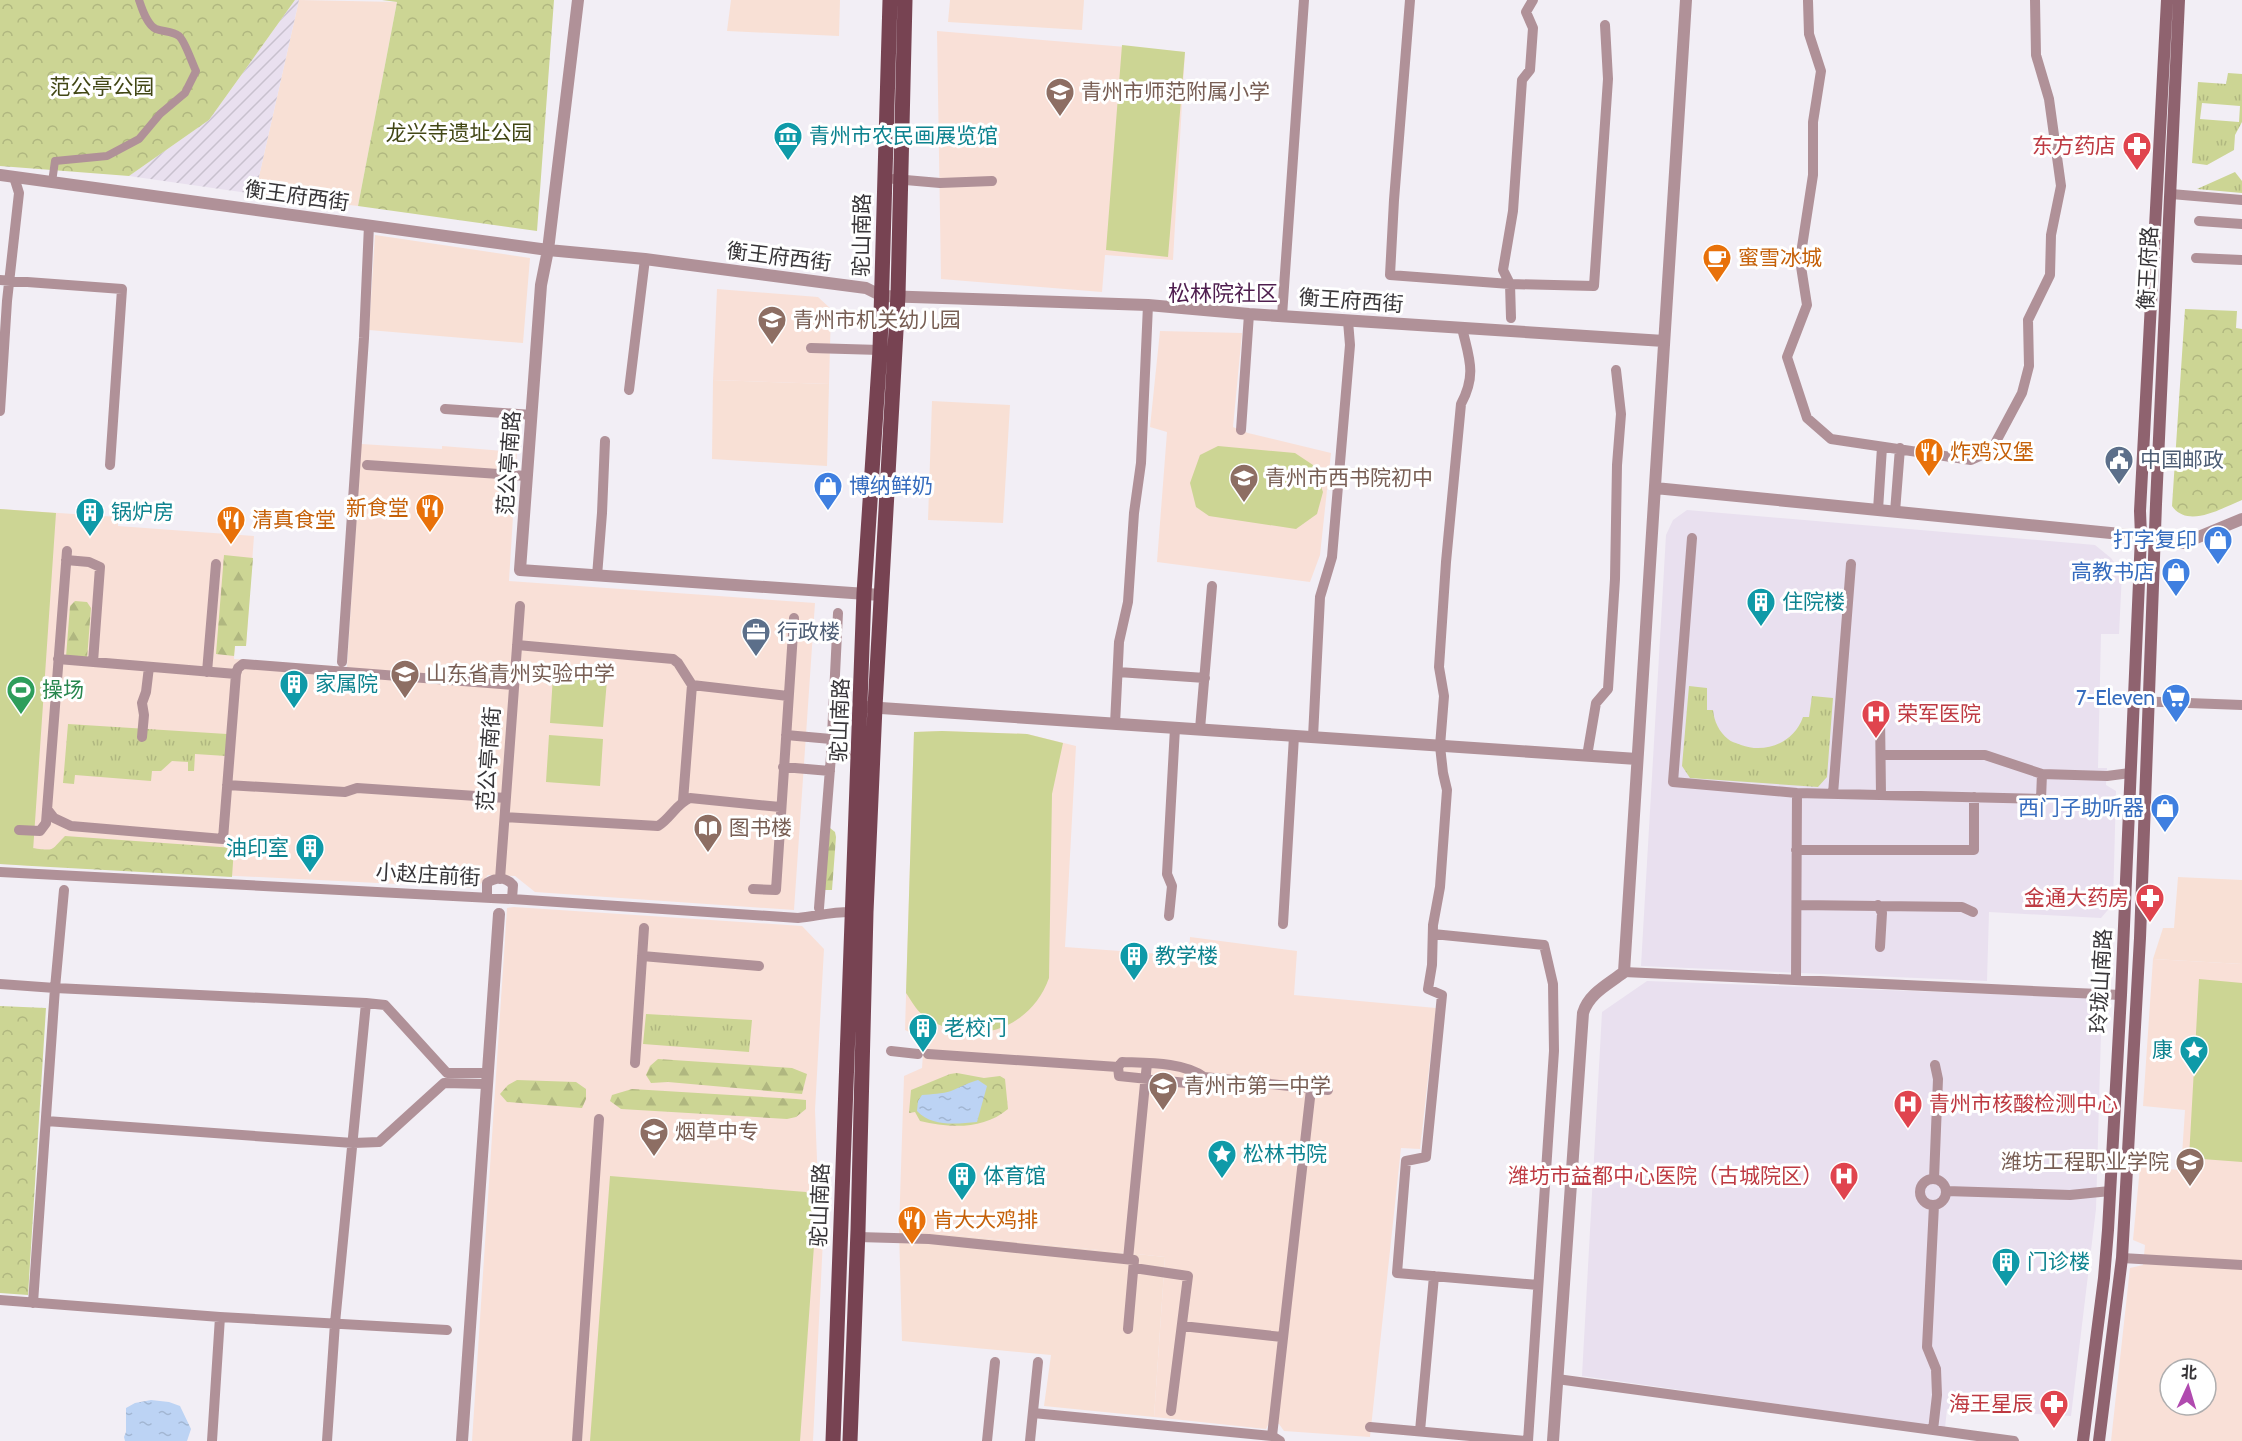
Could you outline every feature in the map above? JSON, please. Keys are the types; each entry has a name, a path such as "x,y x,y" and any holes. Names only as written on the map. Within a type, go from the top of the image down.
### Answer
{"main road":[{"name":"驼山南路","path":"850,1441 858,1237 866,912 868,707 864,593 880,350 890,296 885,179 890,0"},
{"name":"驼山南路","path":"833,1441 854,912 868,707 881,595 890,296 902,179 905,0"},
{"name":"衡王府路","path":"2141,536 2140,511 2159,186 2167,0"},
{"name":"衡王府路","path":"2156,538 2179,0"},
{"name":"玲珑山南路","path":"2083,1441 2104,1272 2121,995 2141,536"},
{"name":"玲珑山南路","path":"2099,1441 2122,1258 2140,938 2156,538"}],"street":[{"path":"52,182 55,161 107,156 139,140 160,114 184,93 196,71 186,52 186,44 179,36 155,28 149,23 139,0"},
{"name":"范公亭南路","path":"578,0 542,285 520,570 881,595"},
{"path":"1282,316 1304,0"},
{"path":"1410,0 1390,275 1510,284 1594,286 1608,79 1605,25"},
{"path":"1511,318 1510,284 1503,270 1513,210 1522,80 1530,70 1533,28 1526,12 1533,0"},
{"path":"1624,972 1686,0"},
{"path":"1808,1 1809,34 1821,71 1813,122 1813,175 1800,260 1807,305 1786,357 1806,418 1831,439 1971,460 1991,451 2022,393 2029,366 2028,320 2050,275 2051,235 2061,186 2049,99 2036,56 2035,0"},
{"name":"衡王府西街","path":"0,175 548,250 645,259 866,288 890,296 1148,305 1348,321 1664,341"},
{"path":"0,411 5,280 19,193 14,177"},
{"path":"885,179 940,183 992,181"},
{"path":"2171,194 2242,200"},
{"path":"2199,221 2242,224"},
{"path":"342,662 363,357 369,225"},
{"path":"2196,258 2242,261"},
{"path":"628,390 645,259"},
{"path":"5,280 122,289 110,465"},
{"path":"1116,723 1119,642 1128,602 1134,513 1141,463 1148,305"},
{"path":"1241,430 1249,314"},
{"path":"1312,737 1320,597 1332,557 1350,345 1348,321"},
{"path":"1462,328 1472,370 1467,393 1461,404 1446,562 1439,667 1444,696 1440,746 1447,790 1440,886 1428,989 1442,995 1426,1157 1406,1161 1397,1273 1538,1285"},
{"path":"811,348 880,350"},
{"path":"1587,756 1596,703 1608,689 1621,414 1616,370"},
{"path":"445,409 532,415"},
{"path":"597,576 605,441"},
{"path":"1878,510 1881,447"},
{"path":"1895,512 1900,448"},
{"path":"367,465 527,476"},
{"path":"1655,488 2141,536 2170,543 2184,543 2242,519"},
{"path":"1692,538 1673,782 1797,793 2041,799 2042,774"},
{"path":"19,831 37,832 43,829 46,823 67,556 100,567 93,662"},
{"path":"207,672 216,564"},
{"path":"1833,794 1851,564"},
{"path":"1200,729 1212,586"},
{"name":"范公亭南街","path":"500,879 520,606"},
{"path":"819,908 831,756 838,613"},
{"path":"753,889 776,891 794,618"},
{"path":"517,645 673,659 678,663 692,685 683,801"},
{"path":"58,659 236,674"},
{"path":"47,809 54,818 71,826 223,839 236,674 238,668 243,664 514,685"},
{"path":"142,737 144,715 150,705 147,692 149,667"},
{"path":"1118,672 1204,678"},
{"path":"692,685 788,696"},
{"path":"2134,701 2242,705"},
{"path":"868,707 1637,759"},
{"path":"1880,715 1881,795"},
{"path":"1170,916 1172,886 1167,874 1175,728"},
{"path":"786,735 831,739"},
{"path":"1283,924 1294,736"},
{"path":"1881,755 1985,755 2042,774 2107,776 2130,773"},
{"path":"831,756 846,756"},
{"path":"783,767 830,771"},
{"path":"227,785 345,792 357,788 506,798"},
{"path":"1796,979 1797,793"},
{"path":"1796,850 1974,850 1974,797"},
{"path":"505,817 658,826 667,820 683,801 690,798 780,807"},
{"name":"小赵庄前街","path":"0,872 512,899 798,918 827,915 840,911 854,912"},
{"path":"487,898 487,884 500,879 508,880 513,885 512,899"},
{"path":"33,1303 64,890"},
{"path":"1798,905 1962,907 1974,912"},
{"path":"1878,905 1882,913 1880,947"},
{"path":"462,1441 499,914"},
{"path":"635,1063 644,928"},
{"path":"1370,1427 1527,1441 1554,1051 1553,984 1544,945 1433,934"},
{"path":"642,956 759,966"},
{"path":"1553,1441 1583,1013 1586,1002 1598,990 1624,972 2121,995"},
{"path":"0,984 385,1005 447,1073 487,1078"},
{"path":"327,1441 335,1323 366,1003"},
{"path":"891,1052 1118,1067"},
{"path":"1204,1077 1196,1084 1146,1080 1119,1076 1118,1067 1122,1062 1148,1063 1194,1070 1204,1077 1328,1090"},
{"path":"1128,1329 1131,1264 1148,1063"},
{"path":"1934,1179 1938,1079 1935,1065"},
{"path":"46,1120 353,1143 379,1142 444,1083 487,1078"},
{"path":"1033,1413 1276,1439 1282,1337 1311,1089"},
{"path":"577,1441 599,1119"},
{"path":"1934,1179 1941,1182 1946,1191 1942,1201 1934,1205 1924,1201 1920,1192 1923,1183 1934,1179"},
{"path":"1946,1191 2070,1195 2109,1191"},
{"path":"1934,1205 1927,1347 1936,1369 1937,1395 1934,1430"},
{"path":"858,1237 929,1239 1131,1264 1188,1276 1172,1411"},
{"path":"2122,1258 2242,1265"},
{"path":"1420,1431 1434,1276"},
{"path":"0,1300 220,1317 447,1330"},
{"path":"212,1441 220,1317"},
{"path":"1182,1326 1282,1337"},
{"path":"987,1441 995,1362"},
{"path":"1030,1441 1038,1362"},
{"path":"1557,1379 2014,1441"}],"shaded area":[{"path":"295,0 299,0 255,194 129,176 209,120"},
{"path":"299,0 397,2 358,206 255,194"},
{"path":"731,0 840,0 839,36 727,31"},
{"path":"950,0 1084,0 1082,30 948,22"},
{"name":"青州市师范附属小学","path":"937,31 1185,52 1173,260 1105,255 1102,292 941,279"},
{"path":"375,235 530,258 523,343 369,330"},
{"name":"青州市机关幼儿园","path":"717,289 818,297 831,309 829,384 713,380"},
{"name":"青州市西书院初中","path":"1160,331 1242,333 1233,427 1248,433 1331,453 1320,555 1310,582 1157,562 1167,432 1150,427"},
{"path":"713,380 829,384 827,466 712,459"},
{"path":"932,401 1010,405 1003,523 928,520"},
{"name":"山东省青州实验中学","path":"361,444 442,449 442,446 517,452 509,581 815,603 794,910 535,892 515,876 488,875 477,888 0,864 0,509 118,517 118,526 254,536 246,646 235,646 234,659 347,667"},
{"name":"荣军医院","path":"1687,510 2095,545 2111,558 2122,573 2119,634 2101,634 2098,768 2107,768 2106,785 2116,791 2113,904 2101,918 1989,912 1987,981 1641,966 1666,535 1673,520"},
{"name":"青州市第一中学","path":"914,732 1027,734 1076,746 1065,947 1189,956 1190,937 1297,951 1294,995 1436,1008 1420,1149 1401,1148 1370,1437 1284,1431 1279,1424 1269,1423 1266,1429 1154,1417 1165,1257 899,1229 904,1076 922,1068 924,1039 905,1030"},
{"path":"2178,877 2242,880 2242,964 2153,959 2163,928 2174,928"},
{"name":"烟草中专","path":"507,908 802,926 824,949 815,1110 818,1184 825,1199 813,1441 472,1441"},
{"name":"潍坊工程职业学院","path":"2153,959 2242,964 2242,1441 2111,1441 2130,1268 2143,1265 2145,1245 2133,1240 2140,1167 2181,1170 2185,1110 2143,1106"},
{"name":"潍坊市益都中心医院（古城院区）","path":"1647,981 2102,998 2096,1209 2071,1416 1947,1409 1945,1428 1582,1376 1602,1012"},
{"path":"899,1229 1165,1257 1154,1417 1044,1406 1051,1355 902,1341"}],"green space":[{"name":"范公亭公园","path":"0,0 295,0 209,120 129,176 0,166"},
{"name":"龙兴寺遗址公园","path":"382,0 554,0 537,231 358,206 397,2"},
{"path":"1122,45 1185,52 1168,257 1106,250"},
{"path":"2228,73 2242,74 2242,122 2235,135 2234,150 2207,165 2192,163 2198,82 2226,84","holes":["2202,103 2240,106 2239,122 2200,119"]},
{"path":"2235,172 2242,181 2242,193 2197,189"},
{"path":"2185,309 2237,311 2236,328 2242,329 2242,500 2206,515 2196,516 2179,513 2172,506"},
{"path":"1218,446 1295,453 1313,465 1323,492 1317,514 1296,529 1209,516 1196,507 1190,483 1200,455"},
{"name":"操场","path":"0,509 56,513 32,866 0,864"},
{"path":"224,555 253,558 246,646 235,646 234,656 216,654"},
{"path":"75,601 87,602 91,608 87,659 66,657 70,606"},
{"path":"553,676 607,680 603,727 550,723"},
{"path":"1689,686 1707,688 1707,710 1713,710 1722,733 1731,741 1760,748 1778,744 1793,734 1803,717 1809,717 1812,696 1833,698 1827,777 1818,787 1690,778 1682,766"},
{"path":"68,724 227,734 226,756 195,754 194,771 188,771 188,762 172,761 161,771 152,771 151,781 75,775 74,784 63,783"},
{"path":"914,732 1027,734 1063,743 1052,794 1049,978 1040,996 1028,1011 1013,1022 996,1030 978,1033 941,1026 920,1013 906,993"},
{"path":"549,735 603,739 600,786 546,782"},
{"path":"830,828 835,832 836,837 832,890 824,890"},
{"path":"65,836 234,848 232,877 32,866 32,848 52,849"},
{"path":"2199,979 2242,983 2242,1162 2189,1158"},
{"path":"0,1006 46,1008 28,1295 0,1293"},
{"path":"646,1014 752,1020 749,1052 643,1044"},
{"path":"658,1059 792,1068 807,1074 802,1094 668,1082 651,1083 646,1075 650,1066"},
{"path":"957,1073 984,1078 1000,1076 1005,1079 1008,1109 988,1121 966,1126 920,1121 915,1112 909,1113 911,1090"},
{"path":"517,1080 576,1082 586,1089 586,1099 582,1108 507,1102 500,1094 508,1085"},
{"path":"632,1089 806,1100 806,1109 796,1117 787,1119 621,1109 610,1101 612,1095"},
{"path":"610,1176 806,1192 817,1204 800,1441 590,1441"}],"water":[{"path":"978,1080 987,1086 977,1122 953,1124 937,1122 917,1111 918,1101 922,1095 948,1092"},
{"path":"151,1400 180,1406 191,1429 187,1441 125,1441 126,1408 135,1403"}],"place":[{"name":"青州市师范附属小学","path":"1060,118"},
{"name":"青州市农民画展览馆","path":"788,162"},
{"name":"东方药店","path":"2137,172"},
{"name":"蜜雪冰城","path":"1717,284"},
{"name":"青州市机关幼儿园","path":"772,346"},
{"name":"炸鸡汉堡","path":"1929,478"},
{"name":"中国邮政","path":"2119,486"},
{"name":"青州市西书院初中","path":"1244,504"},
{"name":"博纳鲜奶","path":"828,512"},
{"name":"新食堂","path":"430,534"},
{"name":"锅炉房","path":"90,538"},
{"name":"清真食堂","path":"231,546"},
{"name":"打字复印","path":"2218,566"},
{"name":"高教书店","path":"2176,598"},
{"name":"住院楼","path":"1761,628"},
{"name":"行政楼","path":"756,658"},
{"name":"山东省青州实验中学","path":"405,700"},
{"name":"家属院","path":"294,710"},
{"name":"操场","path":"21,716"},
{"name":"7-Eleven","path":"2176,724"},
{"name":"荣军医院","path":"1876,740"},
{"name":"西门子助听器","path":"2165,834"},
{"name":"图书楼","path":"708,854"},
{"name":"油印室","path":"310,874"},
{"name":"金通大药房","path":"2150,924"},
{"name":"教学楼","path":"1134,982"},
{"name":"老校门","path":"923,1054"},
{"name":"康","path":"2194,1076"},
{"name":"青州市第一中学","path":"1163,1112"},
{"name":"青州市核酸检测中心","path":"1908,1130"},
{"name":"烟草中专","path":"654,1158"},
{"name":"松林书院","path":"1222,1180"},
{"name":"潍坊工程职业学院","path":"2190,1188"},
{"name":"体育馆","path":"962,1202"},
{"name":"潍坊市益都中心医院（古城院区）","path":"1844,1202"},
{"name":"肯大大鸡排","path":"912,1246"},
{"name":"门诊楼","path":"2006,1288"},
{"name":"海王星辰","path":"2054,1430"}],"district":[{"name":"松林院社区","path":"1223,293"}]}
